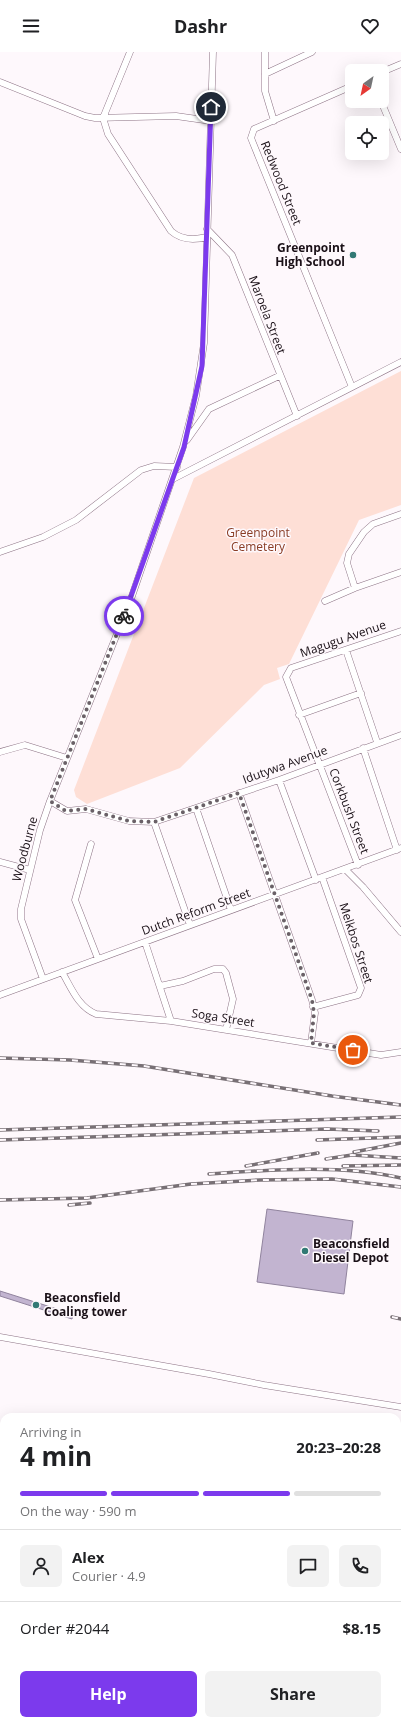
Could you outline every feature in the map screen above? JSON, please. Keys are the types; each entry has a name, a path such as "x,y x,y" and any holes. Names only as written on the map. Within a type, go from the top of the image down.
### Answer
{"street":[{"path":"130,52 103,118 108,134 171,232 178,237 192,239 207,237"},
{"name":"Woodburne","path":"43,979 21,919 21,909 30,870 50,801 131,599 173,479 184,444 202,366 214,52"},
{"path":"265,52 267,100 274,121"},
{"path":"265,74 312,52"},
{"path":"389,69 401,64"},
{"path":"0,82 85,116 103,118 169,116 194,117 211,121"},
{"name":"Redwood Street","path":"345,89 254,129 252,142 352,387"},
{"path":"384,108 401,149"},
{"name":"Maroela Street","path":"208,228 232,255 279,376 297,416"},
{"path":"173,479 401,362"},
{"path":"184,444 209,409 279,376"},
{"path":"0,552 42,537 76,520 141,470 154,466 177,467"},
{"path":"355,588 347,563 349,554 364,532 373,524 401,514"},
{"path":"325,601 355,588 401,572"},
{"name":"Magugu Avenue","path":"291,668 401,630"},
{"path":"346,650 377,742"},
{"name":"Corkbush Street","path":"291,668 287,674 286,682 320,764 358,865"},
{"path":"299,715 361,693"},
{"name":"Idutywa Avenue","path":"154,822 279,780 377,742 401,735"},
{"path":"0,752 25,745 67,758"},
{"path":"363,748 399,849"},
{"path":"279,780 319,878"},
{"path":"239,793 313,1007 314,1013 311,1043"},
{"path":"50,801 66,811 86,809 129,821 154,822 190,925"},
{"path":"196,808 231,910"},
{"path":"91,844 75,900 98,959"},
{"name":"Dutch Reform Street","path":"0,995 399,849"},
{"path":"0,862 30,870"},
{"path":"345,869 363,887 401,932"},
{"name":"Melkbos Street","path":"313,1007 358,995 361,988 319,878"},
{"path":"144,942 171,1021"},
{"path":"160,986 183,981 214,970 223,969 226,973 233,999 226,1030"},
{"name":"Soga Street","path":"62,972 80,1002 90,1012 105,1015 171,1021 381,1055 401,1052"},
{"path":"0,1337 264,1385 401,1407"}],"green space":[{"name":"Greenpoint Cemetery","path":"401,371 401,505 359,520 289,664 277,668 280,679 264,685 180,768 87,804 76,797 74,790 194,478"}],"building":[{"name":"Beaconsfield Diesel Depot","path":"267,1209 353,1221 344,1294 257,1282"},
{"name":"Beaconsfield Coaling tower","path":"0,1291 73,1314 72,1319 0,1296"}],"railway":[{"path":"0,1058 70,1060 144,1066 332,1096 401,1105"},
{"path":"0,1130 401,1117"},
{"path":"0,1140 327,1129 378,1131"},
{"path":"317,1140 401,1137"},
{"path":"354,1152 401,1143"},
{"path":"246,1166 318,1153"},
{"path":"326,1159 352,1155 401,1158"},
{"path":"343,1166 401,1165"},
{"path":"209,1174 305,1169 355,1171 401,1178"},
{"path":"0,1200 87,1198 191,1184 260,1180 332,1179 401,1187"},
{"path":"69,1205 90,1203"},
{"path":"392,1317 401,1319"}],"way so far":[{"path":"124,616 50,801 66,811 86,809 129,821 154,822 239,793 312,1000 314,1013 311,1043 353,1050"}],"place":[{"name":"Greenpoint High School","path":"353,255"},
{"name":"Beaconsfield Diesel Depot","path":"305,1251"},
{"name":"Beaconsfield Coaling tower","path":"36,1305"}],"route":[{"path":"124,616 184,447 202,366 204,343 211,107"}]}
